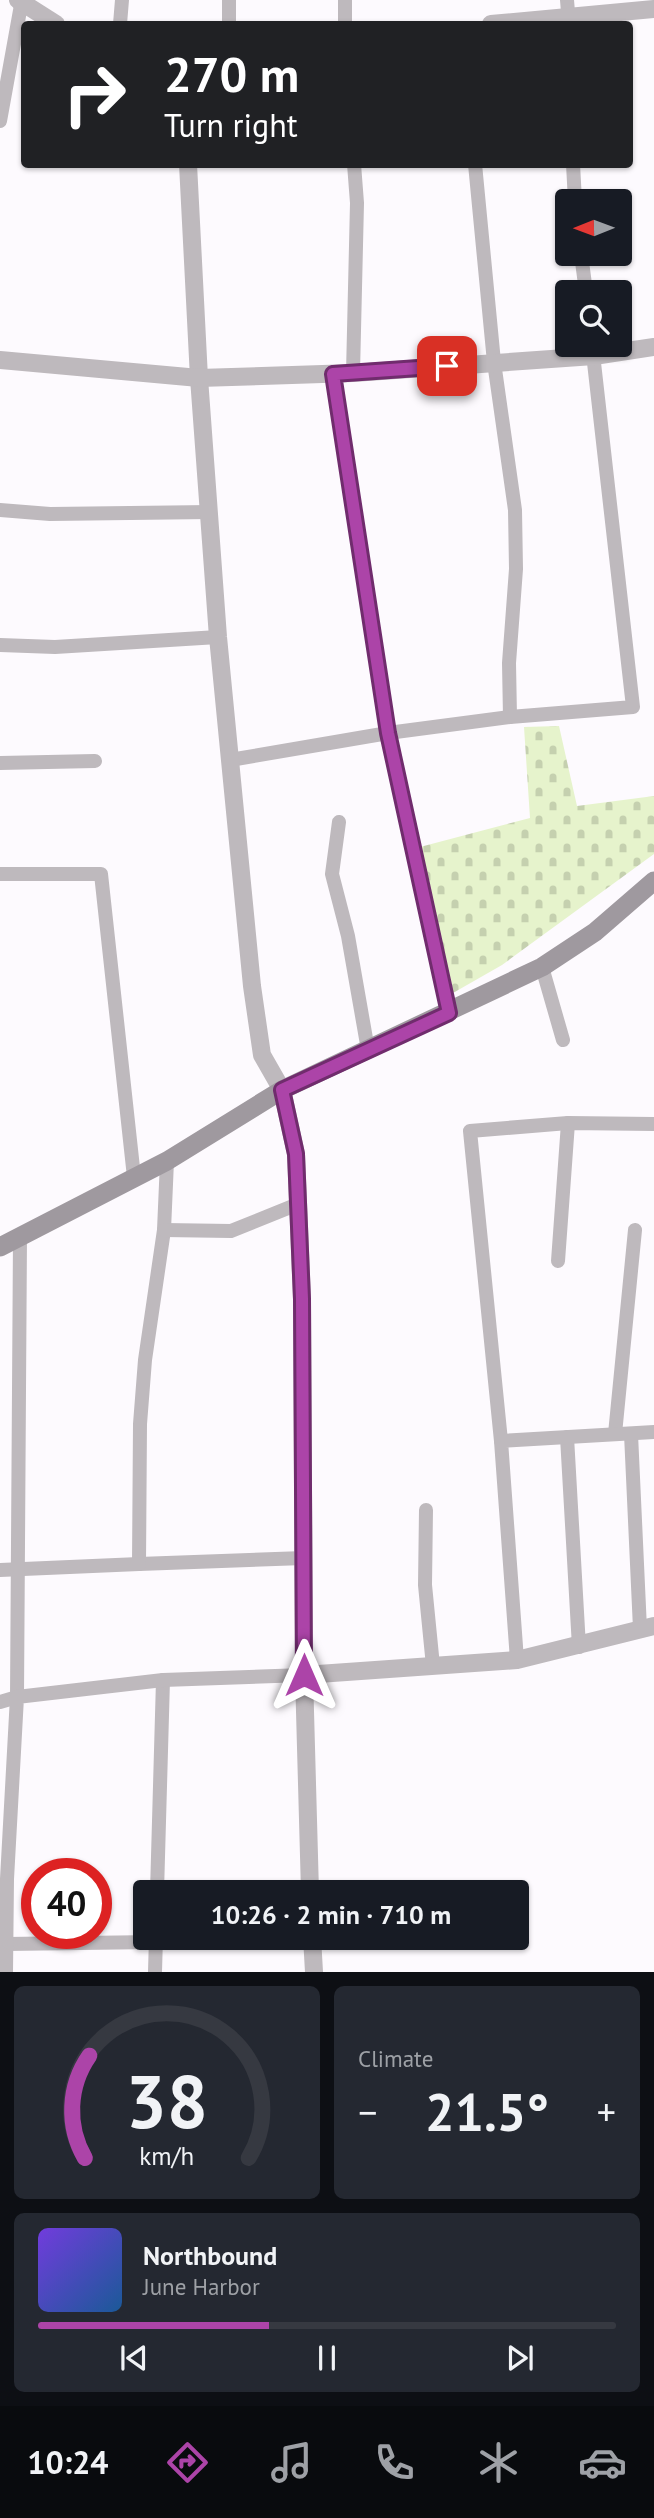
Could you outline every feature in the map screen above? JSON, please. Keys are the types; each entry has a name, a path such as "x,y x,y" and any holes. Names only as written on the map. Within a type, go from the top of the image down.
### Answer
{"main road":[{"path":"0,1247 166,1161 282,1090 542,967 653,889"}],"street":[{"path":"120,21 122,0"},
{"path":"229,0 229,21"},
{"path":"345,0 345,21"},
{"path":"0,121 20,2 50,21"},
{"path":"514,21 568,14 654,9"},
{"path":"188,168 199,378 218,637 252,986 262,1055 282,1090 296,1154 310,1880"},
{"path":"353,373 357,203 354,168"},
{"path":"475,168 494,362 515,510 516,569 509,663 510,717"},
{"path":"573,168 574,189"},
{"path":"632,348 654,347"},
{"path":"0,360 199,378 353,373 555,355"},
{"path":"230,760 388,733 510,717 633,707 594,357"},
{"path":"333,374 388,733 449,1013"},
{"path":"0,510 50,514 210,512"},
{"path":"0,645 55,647 218,637"},
{"path":"0,763 95,761"},
{"path":"339,822 332,874 348,936 368,1051"},
{"path":"0,874 101,874 134,1177"},
{"path":"542,967 563,1040"},
{"path":"558,1261 568,1123"},
{"path":"517,1660 501,1441 470,1131 568,1123 654,1124"},
{"path":"139,1564 140,1424 145,1360 164,1230 166,1161"},
{"path":"164,1230 231,1231 298,1204"},
{"path":"0,1702 18,1697 163,1680 304,1675 517,1660 579,1647 647,1627 623,1434 635,1230"},
{"path":"6,1972 18,1697 20,1237"},
{"path":"501,1441 654,1432"},
{"path":"568,1437 579,1647"},
{"path":"426,1510 425,1585 433,1666"},
{"path":"0,1570 304,1558"},
{"path":"157,1880 163,1680"},
{"path":"6,1944 133,1941"},
{"path":"155,1950 155,1972"},
{"path":"313,1950 314,1972"}],"green space":[{"path":"559,726 577,806 654,796 654,854 502,965 453,993 420,847 530,818 524,727"}],"route":[{"path":"304,1675 302,1299 296,1154 282,1090 449,1013 388,733 333,374 447,366"}]}
